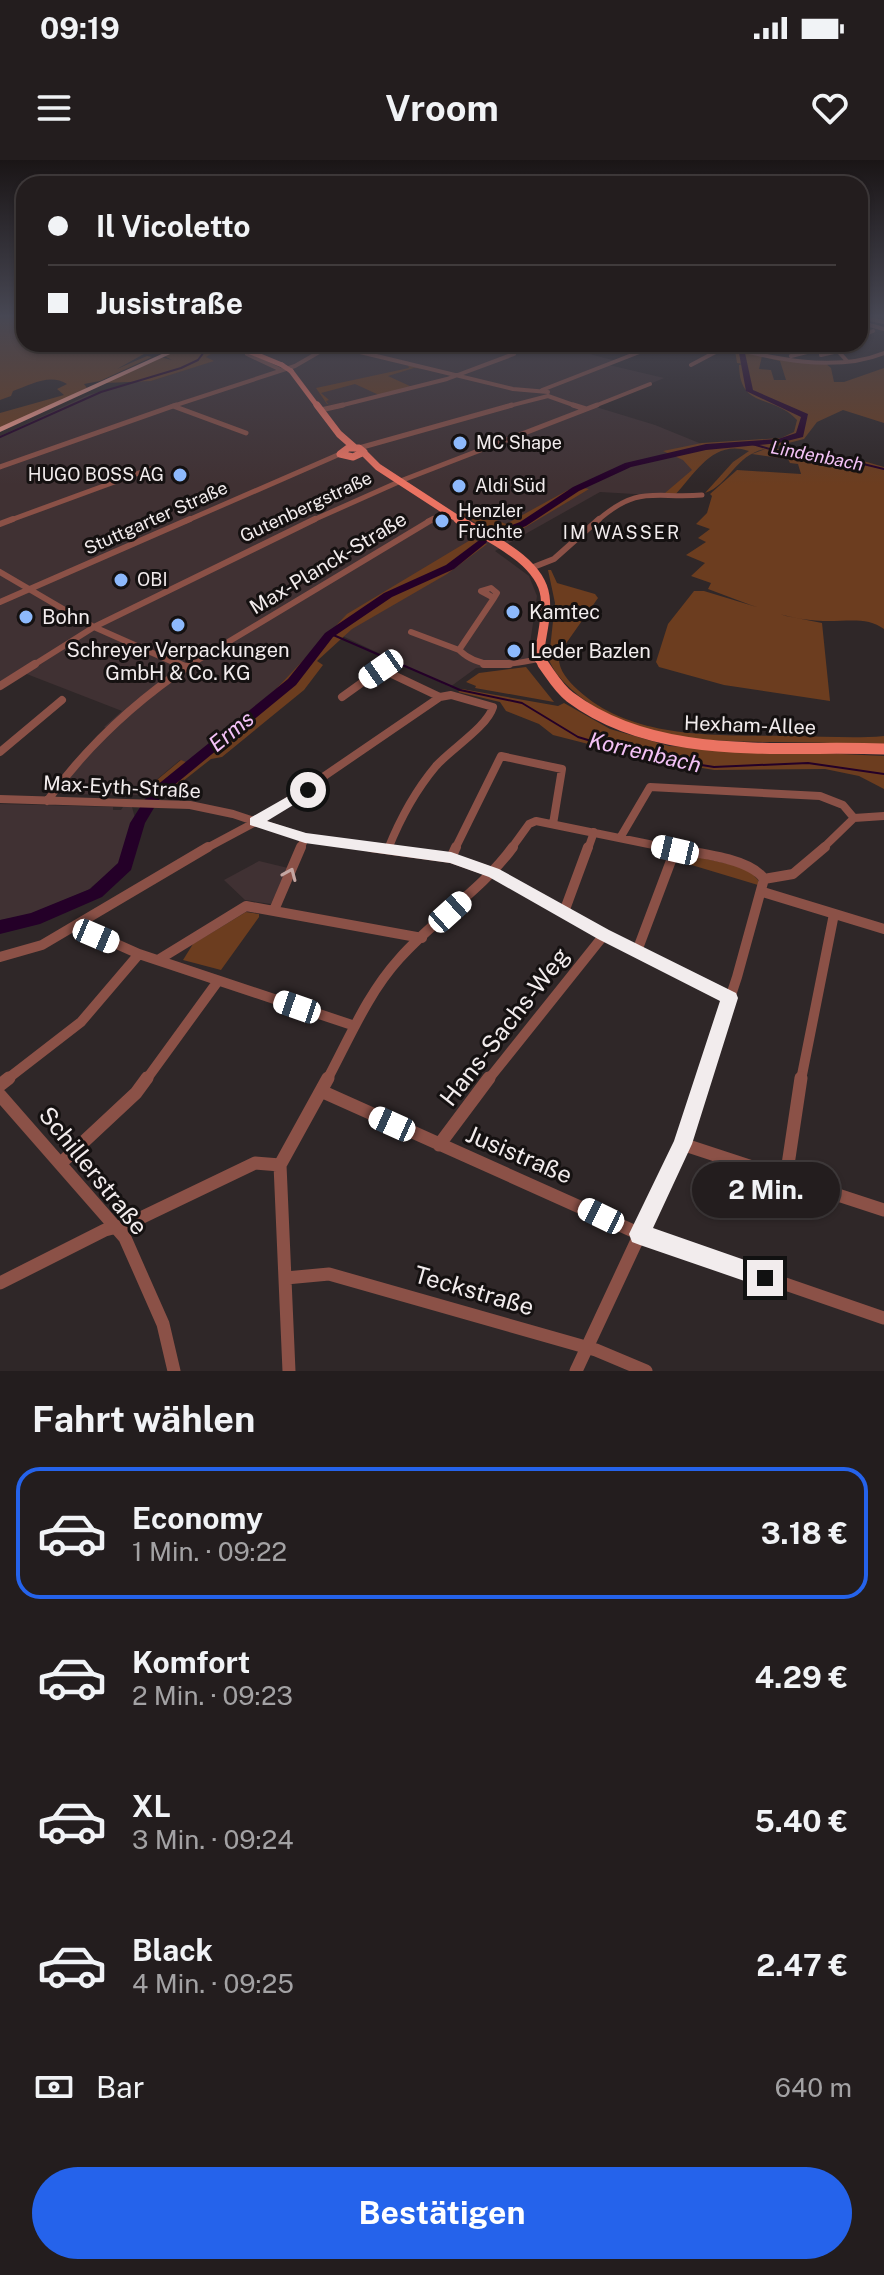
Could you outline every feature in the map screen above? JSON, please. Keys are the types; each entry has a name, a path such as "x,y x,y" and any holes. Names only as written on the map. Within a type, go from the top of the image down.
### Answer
{"highway":[{"path":"0,430 129,372"}],"main road":[{"path":"291,372 339,434 378,467 531,568 545,586 547,596 534,660"},
{"path":"339,434 346,454 378,467"},
{"path":"346,454 360,450"},
{"path":"346,454 360,450"},
{"name":"Hexham-Allee","path":"534,660 565,693 591,713 623,727 666,739 715,745 819,745 884,749"}],"street":[{"path":"0,467 269,372"},
{"path":"439,372 535,398"},
{"path":"321,410 469,372"},
{"path":"521,400 528,394 592,372"},
{"name":"Gutenbergstraße","path":"0,686 94,627 399,481 650,384"},
{"path":"360,450 548,394 553,387"},
{"path":"541,390 587,410"},
{"path":"172,406 246,433"},
{"name":"Stuttgarter Straße","path":"0,602 346,454"},
{"path":"0,524 139,473"},
{"path":"531,568 552,562 601,519 626,503 656,492 677,496 702,495"},
{"name":"Max-Planck-Straße","path":"47,801 67,768 102,731 142,698 422,525 448,513"},
{"path":"0,572 94,627 187,668"},
{"path":"459,650 494,598"},
{"path":"411,632 459,650 468,659 487,666 534,660"},
{"path":"342,697 381,669 440,697"},
{"path":"0,957 42,945 255,822 308,790 440,697 451,695 493,707 495,710 491,715 424,778 388,849"},
{"path":"0,752 62,700"},
{"path":"451,858 501,756 562,769 553,824"},
{"path":"620,838 650,787 820,796 843,805 854,818"},
{"name":"Max-Eyth-Straße","path":"0,799 167,803 222,811 305,838 451,858 494,873 604,935 730,998"},
{"path":"764,879 793,874 854,818 884,816"},
{"path":"289,1371 280,1165 382,979 401,956 494,873 529,824 536,821 749,865 764,879"},
{"path":"564,912 594,832"},
{"path":"274,910 305,838"},
{"path":"637,951 675,850"},
{"path":"576,1371 682,1144 763,892 764,879"},
{"path":"763,892 884,929"},
{"path":"158,960 246,906 422,938"},
{"path":"786,1178 807,1038 834,914"},
{"path":"76,926 139,954 355,1026"},
{"name":"Hans-Sachs-Weg","path":"439,1145 527,1028 604,935"},
{"path":"0,1085 81,1022 139,954"},
{"path":"61,1163 136,1093 218,981"},
{"name":"Jusistraße","path":"321,1091 640,1234 884,1318"},
{"name":"Schillerstraße","path":"0,1095 125,1238 163,1324 174,1371"},
{"path":"682,1144 884,1210"},
{"path":"0,1283 115,1226 128,1224 255,1163 280,1165"},
{"name":"Teckstraße","path":"286,1278 329,1274 586,1347 646,1371"}],"shaded area":[{"path":"0,372 121,372 84,384 87,388 0,429 0,413 64,395 57,389 67,384 54,380 40,381 13,391 11,396 0,400"},
{"path":"130,372 181,372 151,381 105,383"},
{"path":"180,372 637,372 664,378 596,407 655,425 714,449 669,496 600,492 495,551 529,576 537,596 527,664 476,668 450,687 332,631 279,687 188,764 180,760 138,795 60,794 63,785 111,730 104,727 122,711 19,671 0,683 0,436 88,395 138,381 151,381"},
{"path":"393,372 403,372 388,376 412,387 379,395 355,384 321,393 329,400 326,401 328,404 316,388"},
{"path":"740,372 771,372 774,380 786,380 783,372 832,372 834,382 844,382 874,372 884,372 884,423 843,410 817,422 804,439 773,447 785,452 853,458 884,467 884,629 863,621 809,620 779,614 708,589 711,583 691,576 705,563 686,555 706,542 698,538 710,529 696,524 707,513 710,494 737,470 801,474 798,464 790,463 788,459 752,454 765,449 755,452 747,457 705,493 733,462 749,451 726,450 707,460 675,495 665,493 692,470 683,460 663,451 702,443 781,438 794,432 797,420 778,406 751,395"},
{"path":"589,489 504,540 461,514 468,509 506,524 568,490"},
{"path":"472,539 487,544 447,574 352,629 317,661 323,665 304,690 222,757 211,759 164,796 140,794 181,760 188,763 277,688 347,614"},
{"path":"548,570 551,570 557,583 595,594 598,598 560,652 550,649 555,603"},
{"path":"694,591 704,591 786,616 822,623 830,701 724,685 659,667 656,662 668,624"},
{"path":"546,651 559,654 561,670 567,679 600,707 651,727 707,734 884,736 884,746 724,741 654,732 616,718 579,696 553,667"},
{"path":"526,667 554,702 475,688 466,682 479,673"},
{"path":"462,689 558,706 564,703 610,729 669,746 884,756 884,789 859,776 825,769 714,770 643,758 553,735 539,724 506,711 500,702 458,692"},
{"path":"0,804 113,807 113,810 132,807 135,818 119,864 88,890 28,915 0,920"},
{"path":"684,854 747,868 758,880 758,885 675,860"},
{"path":"259,861 288,868 271,904 245,900 224,880"},
{"path":"246,912 259,914 259,917 221,970 183,960 193,944"}],"waterway":[{"path":"0,437 101,392 169,372"},
{"name":"Erms","path":"494,535 523,524 576,489 628,465 706,447 779,441 800,435 805,416 750,391 746,372"},
{"name":"Lindenbach","path":"749,443 780,452 830,456 884,469"},
{"name":"Erms","path":"0,927 34,919 96,893 125,866 138,823 156,793 292,682 329,635 388,595 450,567 482,541"},
{"name":"Korrenbach","path":"331,634 460,690 522,703 578,737 638,755 714,767 808,763 884,774"}],"place":[{"name":"MC Shape","path":"460,443"},
{"name":"HUGO BOSS AG","path":"180,475"},
{"name":"Aldi Süd","path":"459,486"},
{"name":"Henzler Früchte","path":"442,521"},
{"name":"OBI","path":"121,580"},
{"name":"Kamtec","path":"513,612"},
{"name":"Bohn","path":"26,617"},
{"name":"Schreyer Verpackungen GmbH & Co. KG","path":"178,625"},
{"name":"Leder Bazlen","path":"514,651"}],"district":[{"name":"IM WASSER","path":"622,533"}],"route":[{"path":"308,790 255,822 305,838 451,858 494,873 604,935 730,998 682,1144 640,1234 765,1278"}]}
